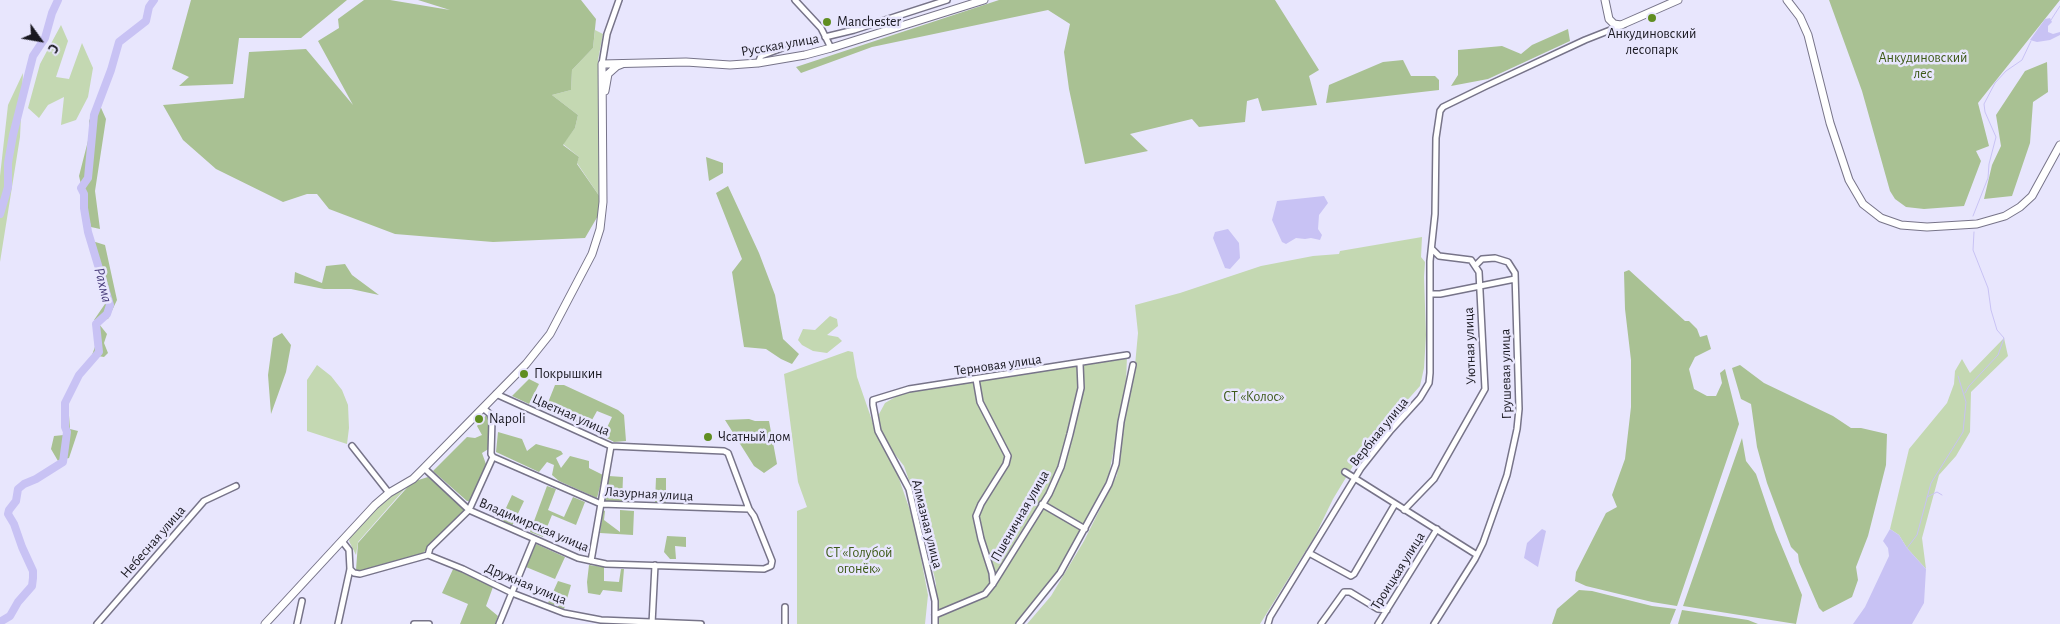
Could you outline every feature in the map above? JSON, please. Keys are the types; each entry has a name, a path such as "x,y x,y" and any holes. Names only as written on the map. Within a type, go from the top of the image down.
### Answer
{"street":[{"path":"265,624 375,505 406,484 424,468 536,354 550,334 581,277 596,244 603,202 602,64 607,34 619,0"},
{"path":"795,0 821,28 831,48"},
{"path":"825,37 854,30 947,0"},
{"name":"Русская улица","path":"602,64 628,62 686,62 730,65 758,63 831,48 984,0"},
{"path":"1605,0 1607,32 1678,0"},
{"path":"1787,0 1800,17 1808,35 1830,123 1849,180 1864,204 1881,218 1901,225 1927,227 1977,224 2005,216 2020,208 2032,196 2060,145"},
{"path":"1607,14 1614,24 1625,25"},
{"name":"Вербная улица","path":"1268,624 1270,617 1361,468 1391,430 1420,398 1429,383 1430,261 1435,214 1436,138 1439,115 1443,107 1585,40 1607,32"},
{"path":"758,63 762,56 782,48"},
{"path":"602,103 608,74 616,66 628,62"},
{"path":"1431,294 1440,294 1515,278 1515,273 1508,262 1495,258 1482,259 1476,265 1471,260 1439,256 1432,249"},
{"name":"Уютная улица","path":"1404,510 1434,479 1484,389 1479,286 1476,265"},
{"name":"Грушевая улица","path":"1434,624 1477,555 1507,475 1519,409 1515,278"},
{"name":"Терновая улица","path":"873,403 909,389 1127,356"},
{"name":"Пшеничная улица","path":"935,615 985,594 1042,504 1061,467 1068,442 1081,388 1080,364"},
{"path":"1020,624 1056,580 1109,484 1116,464 1121,422 1133,365"},
{"path":"976,380 980,402 1008,456 1006,464 981,504 976,516 992,573 993,584"},
{"name":"Цветная улица","path":"496,394 612,446 724,451 728,453 748,509"},
{"name":"Алмазная улица","path":"873,403 881,438 902,472 909,489 936,602 935,624"},
{"path":"424,468 469,510 493,457 491,454 492,420 490,414 483,408"},
{"path":"352,446 389,494"},
{"path":"591,561 612,446"},
{"name":"Лазурная улица","path":"493,457 601,504 748,509"},
{"path":"1345,472 1477,555"},
{"name":"Небесная улица","path":"97,624 204,501 236,486"},
{"path":"1042,504 1085,529"},
{"path":"1309,553 1351,576 1354,574 1395,504"},
{"name":"Владимирская улица","path":"428,555 430,548 469,510 578,558 606,564 764,569 771,566 772,561 754,516 748,509"},
{"name":"Троицкая улица","path":"1378,624 1437,529"},
{"path":"499,624 534,539"},
{"path":"338,624 350,569 349,550 342,541"},
{"path":"350,569 354,573 360,574 428,555"},
{"name":"Дружная улица","path":"428,555 463,569 512,593 564,613 586,618 652,623 701,624"},
{"path":"652,623 655,565"},
{"path":"1321,624 1344,592 1350,592 1378,609 1387,610"},
{"path":"296,624 302,601"},
{"path":"785,607 785,624"},
{"path":"414,624 429,624"}],"green space":[{"path":"191,0 347,0 301,38 239,38 233,84 179,86 189,77 172,69"},
{"path":"364,0 390,0 450,10 418,0 581,0 596,19 593,48 572,70 571,90 552,95 578,115 575,128 563,145 579,157 577,164 600,197 599,214 585,238 493,242 395,234 329,209 317,194 307,194 283,202 216,169 183,140 163,105 244,98 249,52 306,49 353,105 318,41 339,28 338,19"},
{"path":"999,0 1275,0 1319,70 1309,76 1317,105 1262,111 1258,98 1247,101 1245,122 1199,127 1192,119 1130,134 1148,151 1085,164 1069,89 1064,52 1070,24 1048,10 872,47 801,73 796,67"},
{"name":"Анкудиновский лес","path":"1829,0 2060,0 1978,103 1989,146 1976,151 1981,161 1964,206 1924,209 1906,207 1895,199 1890,191 1862,91"},
{"path":"61,25 68,41 56,77 69,79 82,43 93,68 88,97 76,120 61,125 64,97 48,105 39,118 28,108 40,64"},
{"path":"1568,29 1570,41 1488,79 1451,86 1458,75 1458,50 1502,46 1521,54 1532,45"},
{"path":"595,30 603,34 598,60 600,197 577,163 579,157 563,144 575,128 578,115 552,95 571,90 572,70 593,48"},
{"path":"1403,60 1411,76 1435,76 1439,80 1439,90 1326,103 1329,85 1383,62"},
{"path":"2047,62 2048,92 2033,102 2030,143 2012,196 1984,199 1992,165 2001,146 1996,115 2025,71"},
{"path":"23,73 20,137 0,262 0,176 8,105"},
{"path":"98,101 106,119 95,191 100,229 91,227 79,176 90,133 89,121"},
{"path":"706,157 723,163 723,173 709,181"},
{"path":"728,186 759,253 775,295 783,339 799,354 792,364 766,349 744,347 732,272 742,259 716,193"},
{"name":"СТ «Колос»","path":"1422,237 1421,257 1425,262 1426,335 1424,368 1420,386 1362,451 1333,499 1315,536 1260,624 1027,624 1051,596 1084,541 1117,475 1123,421 1134,376 1138,333 1135,305 1180,293 1261,266 1313,256 1339,254 1340,251"},
{"path":"89,240 105,245 117,300 108,319 94,320 107,301"},
{"path":"345,264 352,275 379,295 351,289 324,289 294,283 295,272 322,283 326,266"},
{"path":"1629,270 1685,321 1689,321 1697,329 1700,337 1707,335 1711,349 1695,357 1689,369 1694,389 1707,396 1716,396 1722,383 1720,373 1725,369 1739,424 1677,606 1586,586 1575,581 1576,572 1606,513 1617,507 1612,495 1625,459 1631,407 1631,360 1625,309 1624,272"},
{"path":"830,316 837,319 838,326 827,335 838,337 842,341 827,353 813,351 802,345 798,340 803,329 815,330"},
{"path":"99,324 107,334 104,343 108,353 104,357 92,355 96,344 95,330"},
{"path":"282,333 291,345 286,372 271,414 268,375 273,338"},
{"path":"2004,338 2008,356 1971,392 1970,432 1956,456 1939,475 1922,538 1926,569 1907,548 1899,535 1890,529 1909,449 1947,403 1954,384 1955,371 1962,359 1970,373"},
{"name":"СТ «Голубой огонёк»","path":"848,351 853,352 857,377 876,432 896,470 914,522 928,595 925,624 797,624 797,511 807,507 798,482 784,374"},
{"path":"1127,355 1126,386 1109,474 1098,501 1050,586 1016,624 937,624 936,584 913,492 904,466 886,443 878,425 878,416 885,403 909,389"},
{"path":"317,365 331,376 342,390 348,405 349,428 347,444 307,431 307,380"},
{"path":"1740,365 1764,383 1833,416 1851,428 1861,428 1887,434 1886,465 1868,536 1856,567 1858,580 1852,597 1823,612 1819,608 1799,562 1798,554 1791,547 1767,483 1757,447 1751,404 1741,399 1732,368"},
{"path":"529,379 539,384 529,404 512,396"},
{"path":"555,385 564,385 618,410 624,415 626,441 614,442 603,436 612,417 597,411 587,429 545,410"},
{"path":"68,402 70,429 78,431 69,458 58,461 51,449 54,436 64,435 62,410"},
{"path":"488,413 492,421 490,448 482,453 487,467 472,501 467,501 433,471 467,437 475,438 482,435 477,426"},
{"path":"749,419 769,421 777,464 764,473 754,466 725,420"},
{"path":"498,432 522,439 527,451 536,444 561,451 563,454 556,458 561,468 570,456 589,461 589,468 603,475 597,498 559,481 552,475 554,465 547,462 539,472 496,452"},
{"path":"1742,438 1746,461 1756,474 1775,530 1802,595 1796,624 1683,606"},
{"path":"609,476 623,477 622,503 605,501"},
{"path":"428,477 467,511 422,554 364,570 356,570 358,543 412,482"},
{"path":"656,478 666,478 666,503 655,502"},
{"path":"409,484 358,542 356,555 349,541 351,535 387,498"},
{"path":"547,486 556,489 548,510 564,517 573,497 585,502 576,525 552,515 543,537 530,532"},
{"path":"512,495 524,501 512,526 500,521"},
{"path":"603,510 605,511 604,520 620,532 620,510 634,511 633,535 600,533"},
{"path":"667,536 686,537 686,547 675,546 676,559 670,559 664,552"},
{"path":"536,544 565,557 555,579 526,567"},
{"path":"589,565 604,567 604,581 619,582 621,569 624,569 622,592 603,590 600,595 588,593"},
{"path":"454,567 493,587 486,606 498,616 495,624 460,624 468,604 442,593"},
{"path":"558,581 571,585 564,609 548,603"},
{"path":"1579,590 1592,591 1652,606 1676,609 1670,624 1552,624 1557,609"},
{"path":"1682,610 1748,620 1758,624 1678,624"}],"shaded area":[{"path":"2050,18 2052,22 2048,26 2048,32 2053,34 2060,32 2060,35 2050,40 2037,42 2030,40 2045,19"},
{"path":"1324,196 1328,203 1319,215 1318,229 1322,235 1320,240 1296,238 1286,244 1282,242 1272,220 1277,201"},
{"path":"1228,229 1239,243 1240,258 1230,269 1225,268 1213,238 1215,232"},
{"path":"1542,529 1546,531 1538,567 1524,558 1527,543"},
{"path":"1890,529 1899,535 1907,548 1926,569 1924,603 1912,624 1853,624 1865,607 1889,556 1888,548 1883,541"}],"waterway":[{"path":"0,214 8,187 8,163 13,135 33,56 45,38 58,0"},
{"name":"Рахма","path":"0,622 10,616 18,602 32,586 33,578 33,571 8,514 9,510 16,501 18,489 63,462 67,432 65,427 65,403 79,375 99,352 96,324 107,314 110,305 88,232 84,194 81,188 88,178 94,115 111,70 119,42 146,21 149,7 154,0"},
{"path":"2051,20 2060,6"},
{"path":"1973,216 1988,178 1989,164 1996,137 1985,112 1984,104 1995,83 2006,71 2022,60 2031,41"},
{"path":"1965,393 1969,386 1998,355 2004,338 1997,330 1991,310 1988,288 1973,250 1974,232"},
{"path":"1907,548 1917,535 1931,483 1963,432 1966,402 1958,376"},
{"path":"1927,497 1937,492 1942,495"}],"place":[{"name":"Анкудиновский лесопарк","path":"1652,18"},
{"name":"Manchester","path":"827,22"},
{"name":"Покрышкин","path":"524,374"},
{"name":"Napoli","path":"479,419"},
{"name":"Чсатный дом","path":"708,437"}]}
